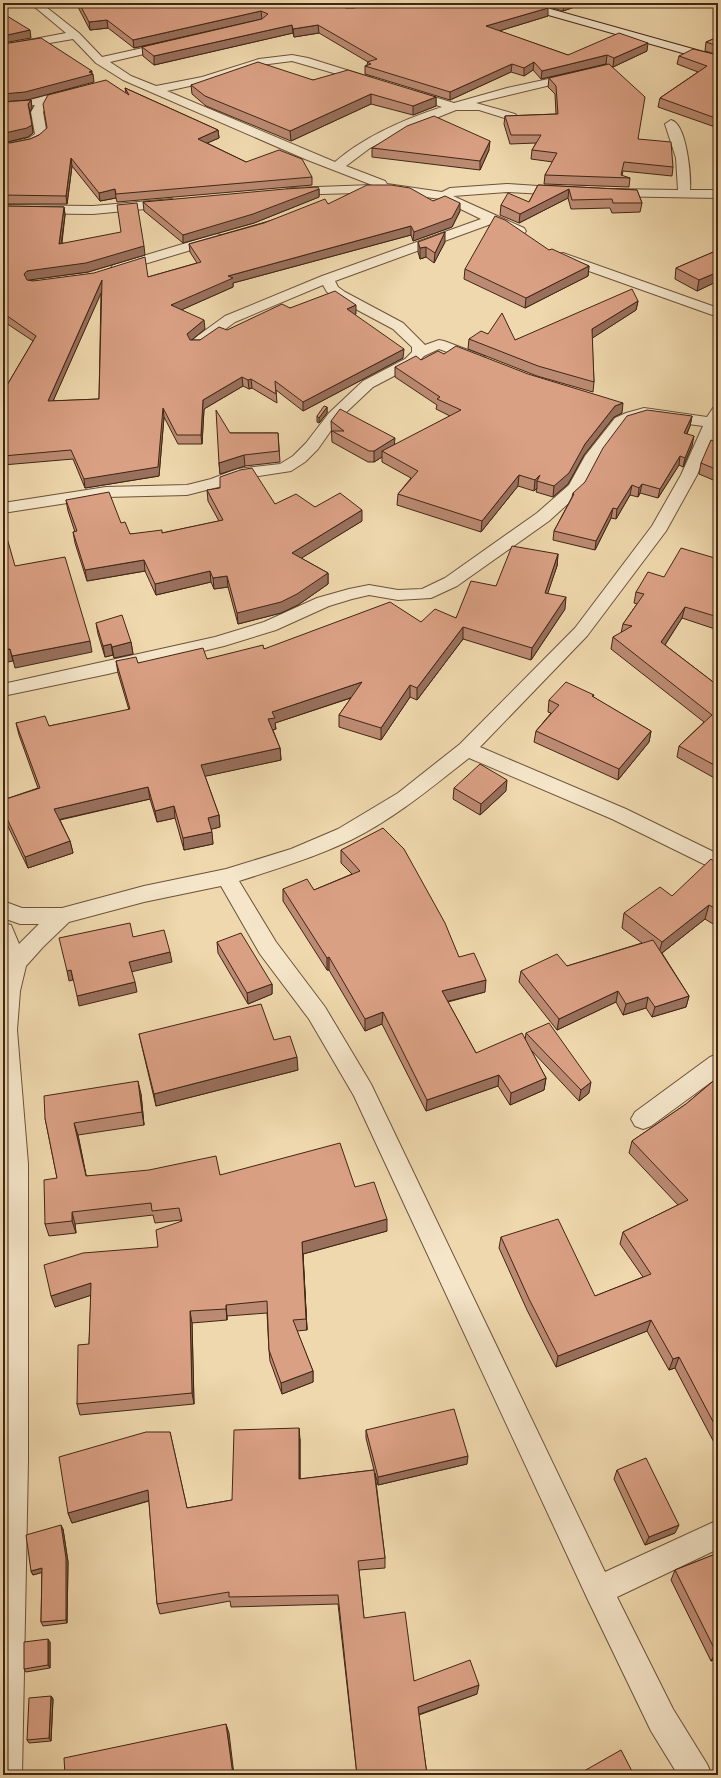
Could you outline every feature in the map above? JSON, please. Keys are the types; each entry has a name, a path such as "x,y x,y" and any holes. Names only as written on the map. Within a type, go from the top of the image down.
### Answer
{"street":[{"path":"35,3 75,35 100,61 127,78 309,156 338,166 391,188"},
{"path":"517,3 718,60"},
{"path":"3,48 75,35"},
{"path":"100,61 180,43"},
{"path":"153,90 204,80 259,62 292,58 304,60 380,84"},
{"path":"338,166 351,155 379,138 451,106 589,73"},
{"path":"113,81 127,78"},
{"path":"3,106 44,99 84,88"},
{"path":"402,91 451,106 480,107 511,116"},
{"path":"11,146 33,141 41,134 38,112 44,99"},
{"path":"671,124 679,140 684,164 684,194"},
{"path":"321,203 358,188"},
{"path":"277,193 358,188 391,188 444,196 449,200 517,229 532,240"},
{"path":"444,196 450,192 507,188 578,192"},
{"path":"594,192 718,194"},
{"path":"3,209 93,210 184,202"},
{"path":"196,344 230,319 327,280 492,219"},
{"path":"104,273 226,235"},
{"path":"550,251 718,313"},
{"path":"327,280 332,290 398,326 419,346 419,353"},
{"path":"3,508 106,492 187,490 216,483 237,474 285,468 299,459 312,446 334,416 368,384 410,362 419,353 439,344 489,363"},
{"path":"3,909 20,916 62,916 144,894 226,877 298,854 345,834 405,798 467,749 585,626 660,527 689,475 716,417 644,413 622,407"},
{"path":"3,690 108,668 218,642 270,626 323,602 349,594 369,590 398,595 424,594 452,582 543,517 576,488 593,456 620,421 630,416 644,413"},
{"path":"467,749 619,814 718,863"},
{"path":"226,877 268,948 317,1013 363,1091 598,1590 662,1720 696,1775"},
{"path":"6,1775 14,1461 6,1030 9,991 16,963 35,941 62,916"},
{"path":"3,931 16,963"},
{"path":"643,1119 718,1064"},
{"path":"598,1590 718,1534"}],"building":[{"path":"79,3 337,3 346,8 355,8 357,5 355,3 529,3 548,8 486,26 568,55 619,33 648,43 614,58 607,55 542,71 534,62 524,68 512,64 450,92 365,66 371,64 367,62 377,59 318,25 293,29 292,25 154,56 142,47 262,19 268,14 261,11 133,40 107,20 89,22"},
{"path":"3,16 7,16 30,30 3,36"},
{"path":"718,37 718,46 706,42"},
{"path":"41,38 92,71 89,72 93,74 25,92 3,94 3,44"},
{"path":"693,49 718,55 718,119 660,98 707,66 679,56"},
{"path":"258,62 313,80 348,70 436,97 413,106 371,94 290,131 205,96 191,85"},
{"path":"609,64 645,97 638,139 671,142 673,167 624,162 621,175 630,178 545,175 557,153 532,150 541,135 511,135 505,116 558,114 556,86 549,78"},
{"path":"106,80 129,95 125,88 218,130 198,139 246,162 279,150 302,159 312,177 116,194 115,189 99,193 71,158 66,196 3,195 3,138 5,142 10,143 30,139 39,135 47,128 43,104 48,95"},
{"path":"31,100 28,104 32,125 27,128 5,133 3,136 3,102"},
{"path":"434,116 490,141 480,161 372,148 407,126"},
{"path":"367,185 391,185 410,188 433,201 445,196 460,203 452,218 414,232 411,226 228,276 233,278 171,305 204,320 187,334 190,340 200,340 219,327 227,330 282,304 290,308 335,291 356,305 347,309 404,349 303,402 275,381 276,394 251,379 248,380 242,377 203,400 201,435 177,435 163,408 158,467 84,479 71,450 3,456 3,392 36,336 3,313 3,206 64,207 59,244 121,232 117,205 137,203 144,246 86,263 27,271 24,274 27,280 33,281 94,273 145,257 148,277 201,262 189,244 264,223 325,199 328,204","holes":["102,280 99,399 48,401"]},
{"path":"538,185 637,190 642,203 613,203 612,199 572,200 569,189 520,214 501,205 508,193 529,202"},
{"path":"318,187 319,189 253,214 183,235 143,202 285,189"},
{"path":"495,216 505,220 549,250 552,249 589,266 526,298 465,269"},
{"path":"445,232 435,253 426,247 420,248 418,242"},
{"path":"718,250 718,272 699,280 676,268"},
{"path":"632,289 638,301 592,329 594,382 538,366 469,339 481,331 488,334 502,313 515,340"},
{"path":"456,346 528,374 623,403 615,406 585,444 569,473 554,486 537,481 540,475 535,480 519,475 482,521 398,494 418,471 382,451 461,410 437,399 440,397 395,367 416,356 421,360 438,351 444,354"},
{"path":"324,406 327,407 319,418 317,416"},
{"path":"340,409 395,438 374,451 369,451 332,431 344,431 331,421"},
{"path":"216,410 230,433 278,433 279,451 244,455 219,463"},
{"path":"647,410 692,416 684,433 694,436 685,458 680,456 660,489 642,484 639,488 632,485 617,509 613,508 596,541 554,531 574,494 573,493 585,482 603,448 627,416"},
{"path":"711,440 718,443 718,470 701,463"},
{"path":"252,468 275,504 296,494 315,507 340,493 362,510 292,553 328,573 297,594 281,602 237,613 227,576 213,578 210,571 155,584 144,560 85,570 73,532 77,531 66,500 109,492 121,523 125,522 130,534 162,530 162,533 223,520 207,490 220,488 220,477 240,470"},
{"path":"3,524 15,566 65,557 90,641 12,656 10,649 3,650"},
{"path":"512,546 558,554 545,593 566,597 532,648 463,627 417,688 410,685 381,728 339,715 362,682 272,712 275,718 268,719 280,748 201,765 219,815 208,818 212,832 183,838 174,806 155,811 148,787 54,809 70,841 25,857 3,810 3,800 40,788 16,723 45,716 49,726 130,709 116,661 136,657 138,663 203,648 207,659 263,645 264,649 390,602 421,622 435,609 456,618 471,581 496,586"},
{"path":"681,548 718,559 718,617 685,607 661,642 717,685 718,684 718,767 679,746 712,715 613,637 632,626 623,624 644,594 636,592 648,572 664,577"},
{"path":"122,615 131,642 112,647 111,644 103,646 96,623"},
{"path":"566,682 594,695 592,696 651,731 619,769 536,731 559,705 549,700"},
{"path":"480,764 507,780 481,804 454,788"},
{"path":"383,828 404,849 445,923 459,957 474,953 486,980 442,991 476,1053 522,1033 546,1078 511,1093 499,1075 427,1100 383,1012 365,1019 329,957 327,958 283,889 307,879 314,890 360,871 341,850"},
{"path":"711,859 718,864 718,910 709,905 662,942 624,913 660,887 672,896"},
{"path":"130,923 133,937 164,930 170,952 129,962 135,982 77,996 71,970 67,971 59,938"},
{"path":"241,933 272,984 247,993 217,942"},
{"path":"653,940 689,996 655,1007 648,997 626,1004 618,991 559,1019 521,971 557,954 567,966"},
{"path":"261,1004 274,1040 290,1036 297,1057 154,1094 139,1034"},
{"path":"549,1023 591,1082 581,1090 526,1033"},
{"path":"718,1077 718,1431 679,1357 673,1359 651,1320 558,1356 529,1299 501,1237 558,1219 595,1296 651,1274 623,1232 688,1200 632,1141 686,1104"},
{"path":"138,1081 142,1112 74,1123 86,1176 149,1170 216,1156 220,1175 340,1143 355,1187 374,1182 387,1219 302,1242 306,1319 293,1320 313,1371 281,1383 269,1350 267,1301 226,1305 226,1309 190,1311 192,1393 77,1404 78,1345 89,1344 91,1283 51,1296 44,1265 83,1253 158,1247 156,1230 182,1221 179,1208 152,1211 151,1203 72,1212 72,1221 45,1224 44,1180 57,1178 45,1118 44,1096"},
{"path":"454,1409 468,1456 378,1477 366,1430"},
{"path":"299,1428 299,1479 374,1470 385,1558 358,1561 364,1618 405,1612 414,1681 470,1660 479,1685 418,1707 427,1775 357,1775 338,1595 229,1597 229,1592 157,1604 148,1490 68,1513 59,1457 146,1432 170,1432 187,1508 232,1500 234,1430"},
{"path":"646,1458 679,1525 649,1537 617,1470"},
{"path":"61,1525 66,1558 66,1620 41,1622 42,1568 31,1571 26,1535"},
{"path":"718,1553 718,1651 716,1652 675,1570"},
{"path":"48,1639 48,1665 24,1669 24,1642"},
{"path":"51,1696 49,1738 27,1740 29,1698"},
{"path":"226,1724 233,1775 65,1775 64,1758"},
{"path":"621,1750 634,1775 577,1775"}]}
